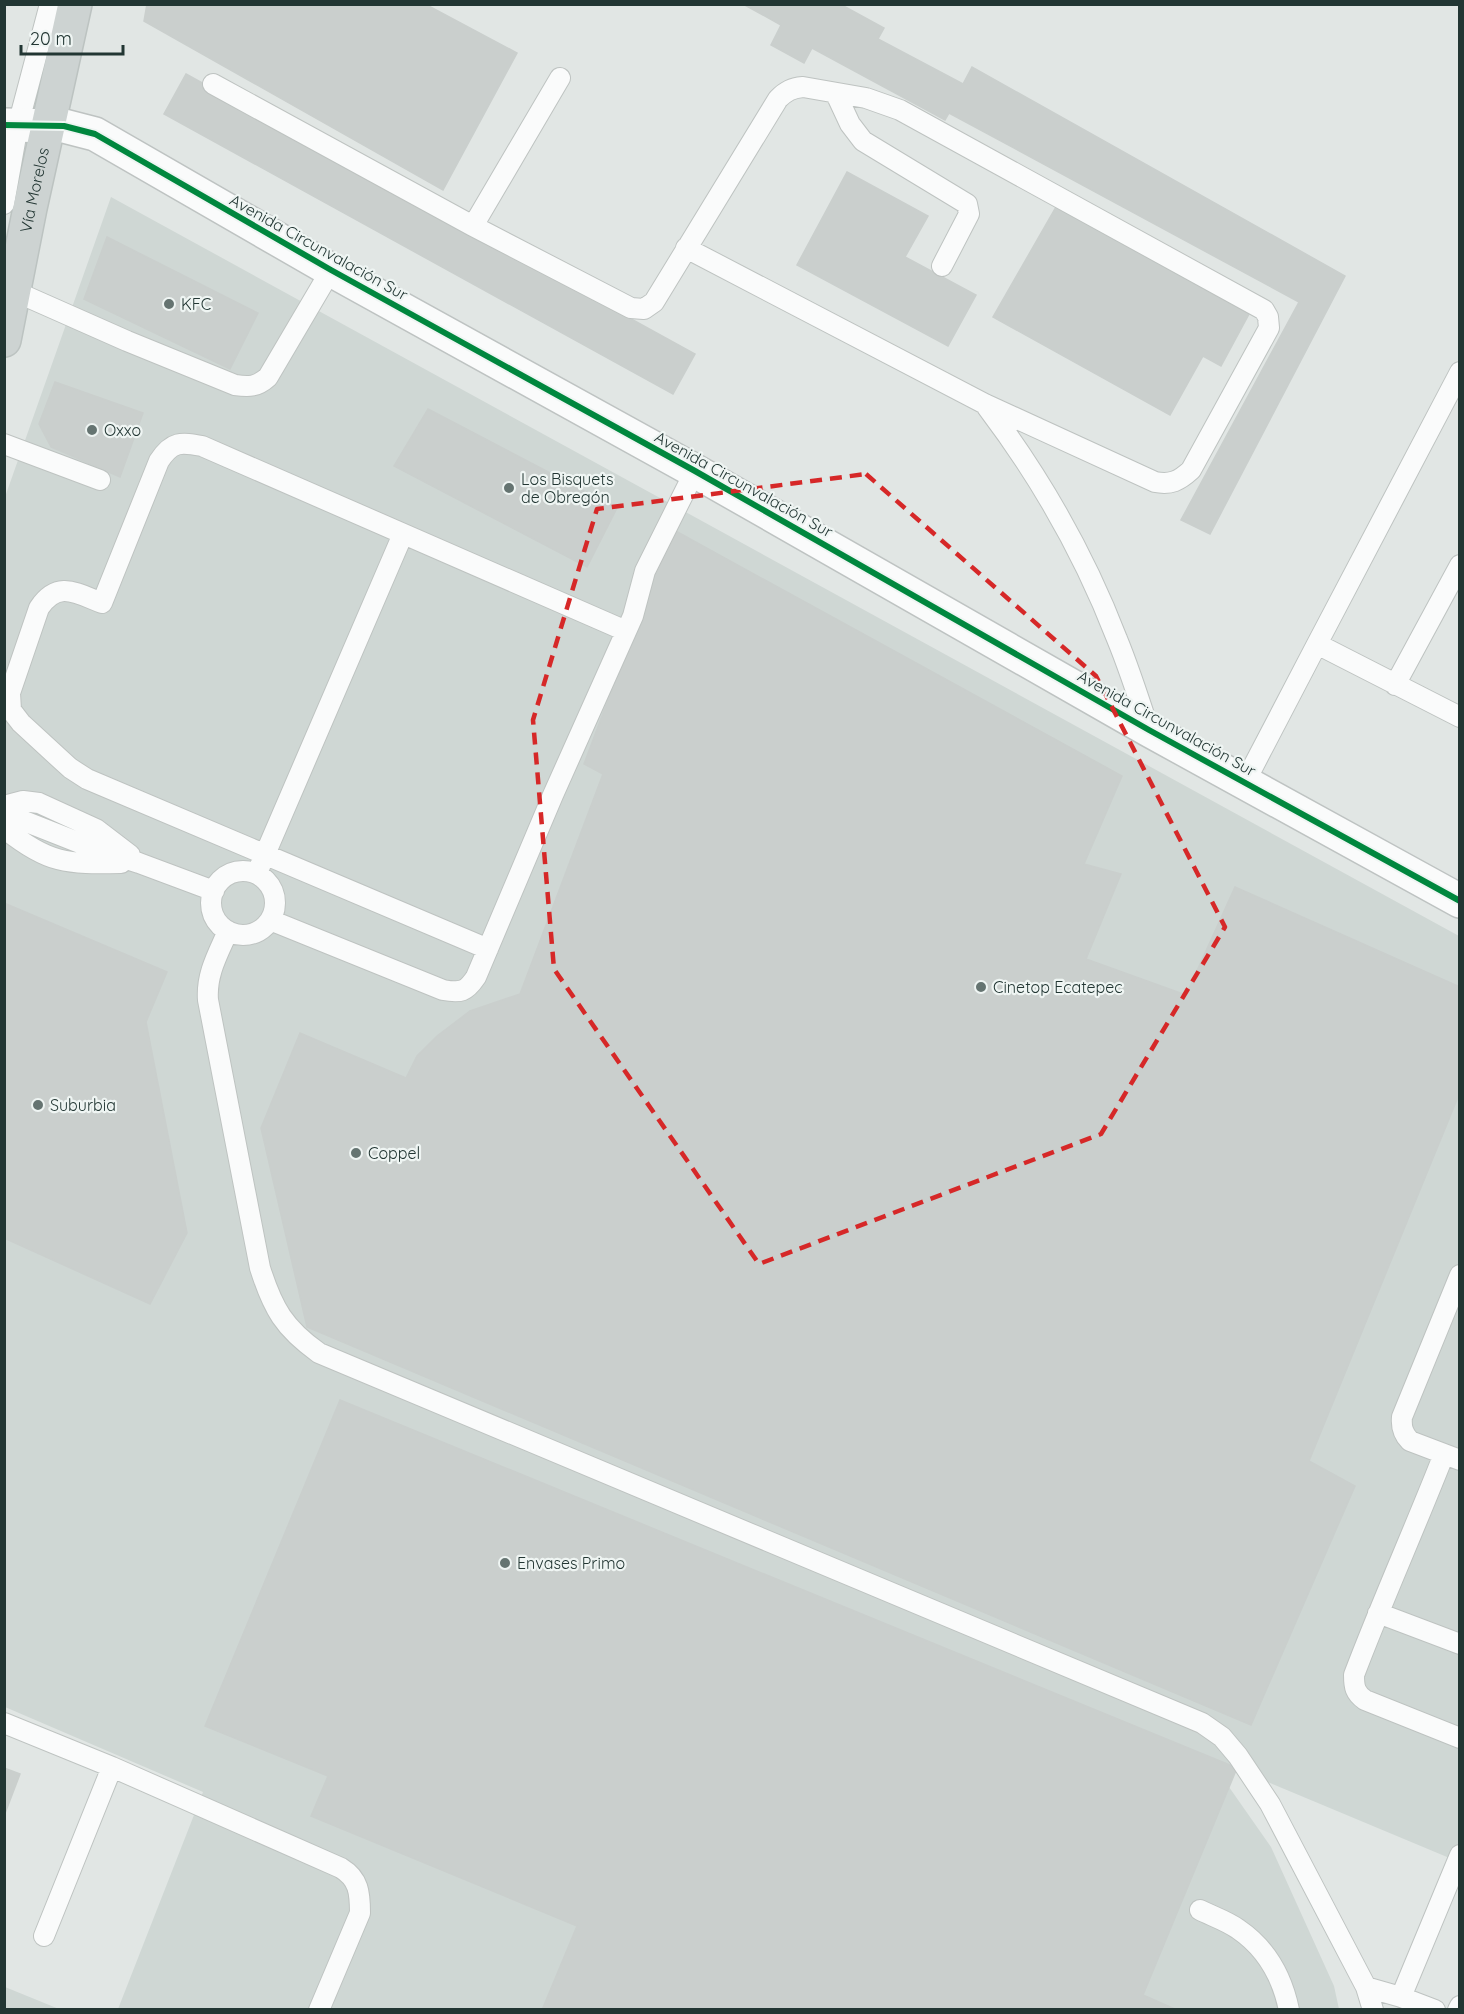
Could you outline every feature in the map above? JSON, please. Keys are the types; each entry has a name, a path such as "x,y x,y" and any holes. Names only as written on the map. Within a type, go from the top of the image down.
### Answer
{"main road":[{"name":"Vía Morelos","path":"4,340 14,291 23,125 75,4"}],"street":[{"name":"Avenida Circunvalación Sur","path":"23,125 64,126 94,134 331,270 695,471 1149,730 1460,901"}],"lane":[{"path":"4,204 50,4"},
{"path":"472,226 560,78"},
{"path":"213,84 472,226 631,308 637,309 644,309 654,302 686,248 778,99 785,92 803,87 866,98 900,110 1264,310 1268,317 1269,328 1191,470 1181,480 1172,483 1155,482 985,404 686,248"},
{"path":"836,94 850,124 863,141 967,204 969,214 942,266"},
{"path":"14,291 235,385 253,386 260,384 268,376 331,270"},
{"path":"1245,782 1460,372"},
{"path":"985,404 1015,444 1062,522 1091,579 1117,638 1149,730"},
{"path":"488,949 261,864 78,774 11,711 10,693 39,608 45,599 60,590 70,591 102,603 159,461 167,449 175,444 187,443 202,446 626,631"},
{"path":"4,444 100,480"},
{"path":"270,920 443,990 464,990 470,986 476,977 553,795 633,616 645,571 695,471"},
{"path":"261,864 227,874 217,883 211,909 216,922 228,931 251,934 262,929 270,920 275,898 261,864 403,534"},
{"path":"1395,685 1460,565"},
{"path":"1317,644 1460,717"},
{"path":"4,806 27,800 64,814 102,833 139,863"},
{"path":"4,816 19,819 214,891"},
{"path":"4,828 22,842 56,860 79,864 139,863"},
{"path":"228,931 210,972 207,986 208,1000 260,1268 280,1318 297,1338 319,1353 1202,1723 1222,1737 1233,1750 1270,1804 1366,1987 1373,2010"},
{"path":"1460,1275 1402,1417 1401,1425 1405,1436 1410,1441 1452,1457 1378,1613 1354,1675 1355,1690 1365,1700 1460,1738"},
{"path":"1378,1613 1460,1644"},
{"path":"4,1723 112,1767 341,1868 352,1875 360,1900 360,1913 319,2010"},
{"path":"44,1936 112,1767"},
{"path":"1401,1997 1460,1855"},
{"path":"1200,1910 1237,1928 1262,1948 1276,1972 1286,1995 1289,2010"},
{"path":"1366,1987 1435,2010"}],"highlighted area":[{"path":"866,474 1096,676 1225,927 1101,1134 759,1264 554,969 533,720 597,509"}],"shaded area":[{"path":"111,197 1459,936 1459,1862 1208,1757 1271,1847 1334,1986 1339,2009 118,2009 203,1792 5,1707 5,497"},
{"path":"5,1987 59,2009 5,2009"}],"building":[{"path":"147,4 425,4 517,53 443,190 144,21"},
{"path":"743,4 840,4 884,28 878,39 963,84 972,67 1345,276 1210,534 1181,520 1299,302 949,113 945,120 812,48 804,63 771,45 781,25"},
{"path":"186,74 695,354 673,394 164,114"},
{"path":"847,172 928,216 905,257 976,295 948,346 797,265"},
{"path":"1056,207 1249,314 1221,366 1203,356 1170,415 993,317"},
{"path":"107,237 258,313 230,369 84,299"},
{"path":"55,382 143,413 120,477 51,447 39,424"},
{"path":"428,409 617,508 587,567 394,466"},
{"path":"672,529 1122,776 1084,864 1121,874 1086,959 1186,995 1235,887 1460,987 1460,1092 1309,1461 1355,1486 1251,1725 307,1327 261,1128 300,1033 406,1078 417,1056 437,1036 470,1011 520,994 603,774 584,764"},
{"path":"4,903 167,972 146,1022 187,1233 150,1304 4,1238"},
{"name":"Envases Primo","path":"340,1400 1237,1768 1143,1995 1177,2010 542,2010 577,1926 311,1816 328,1776 205,1726"},
{"path":"4,1768 20,1774 4,1816"}],"cycle path":[{"path":"4,125 64,126 95,134 331,270 695,471 1149,730 1460,901"}],"place":[{"name":"KFC","path":"169,304"},
{"name":"Oxxo","path":"92,430"},
{"name":"Los Bisquets de Obregón","path":"509,488"},
{"name":"Cinetop Ecatepec","path":"981,987"},
{"name":"Suburbia","path":"38,1105"},
{"name":"Coppel","path":"356,1153"},
{"name":"Envases Primo","path":"505,1563"}]}
